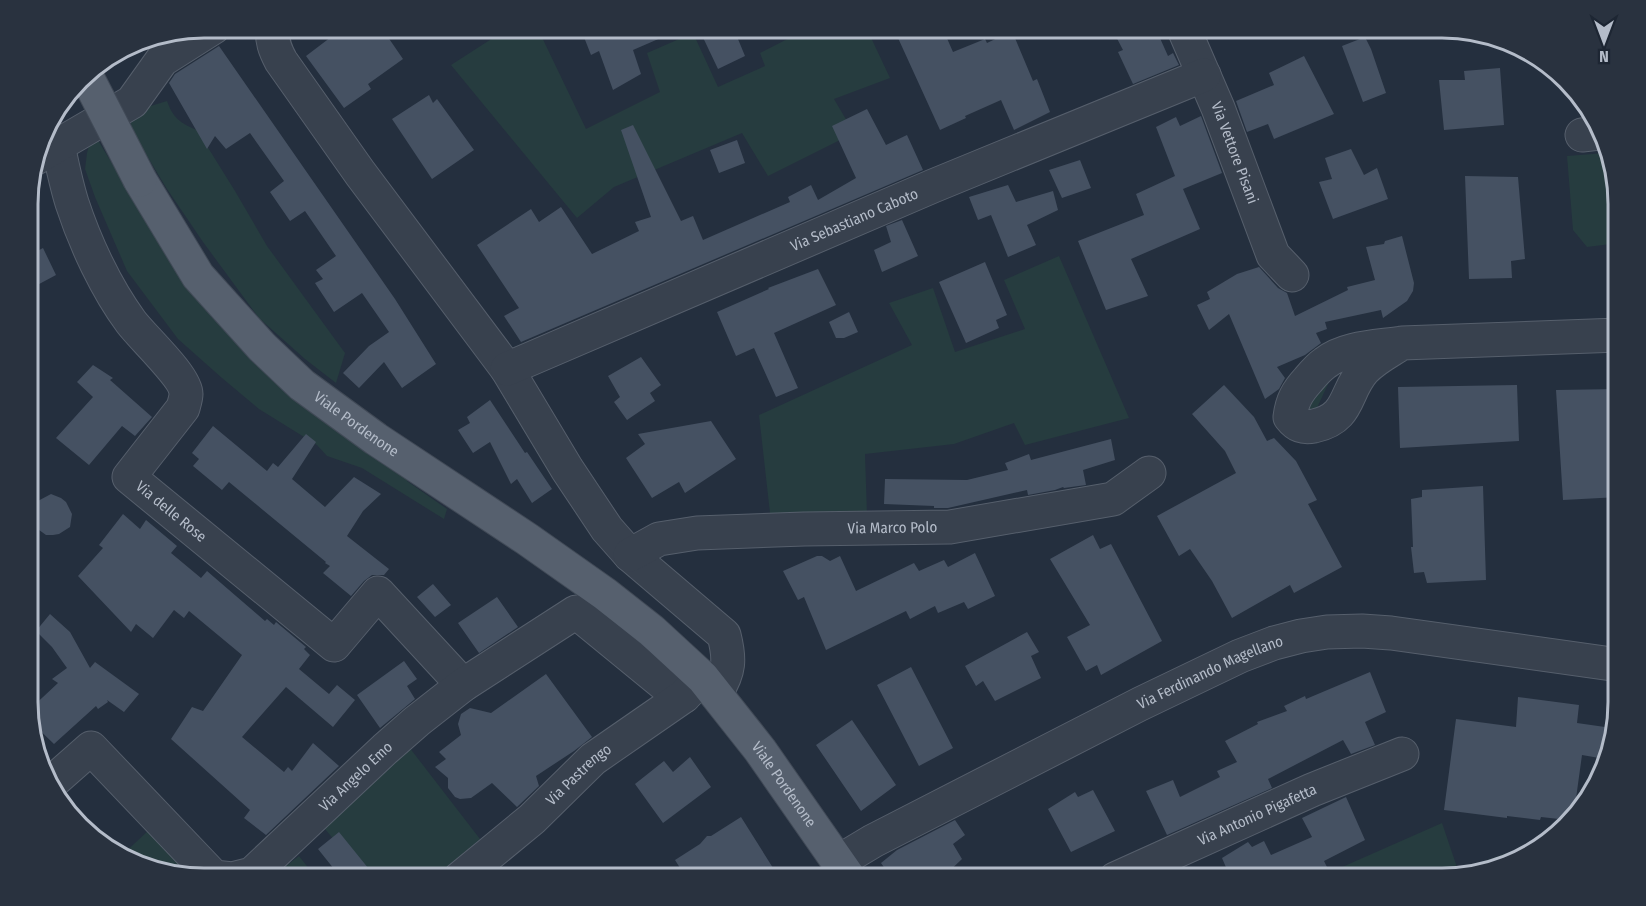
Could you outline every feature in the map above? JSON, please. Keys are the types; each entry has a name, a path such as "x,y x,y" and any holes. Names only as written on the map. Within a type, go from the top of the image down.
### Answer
{"main road":[{"name":"Viale Pordenone","path":"90,83 140,180 198,276 284,369 302,386 376,439 527,539 605,594 652,631 701,689 760,750 843,868"}],"street":[{"path":"47,151 132,102 162,60 196,38"},
{"path":"273,38 281,61 354,165 507,369 607,530 630,555 724,635 728,664 701,689"},
{"name":"Via Vettore Pisani","path":"1188,38 1218,108 1273,255 1292,275"},
{"name":"Via Sebastiano Caboto","path":"507,369 933,186 1204,75"},
{"name":"Via delle Rose","path":"47,151 72,203 93,256 116,298 132,323 177,374 184,386 186,394 183,408 129,477 334,645 378,593 463,685"},
{"path":"1402,343 1608,335"},
{"name":"Via Marco Polo","path":"630,555 659,539 697,533 950,527 1113,499 1149,473"},
{"name":"Via Angelo Emo","path":"258,868 385,749 463,685 576,612 670,689 701,689"},
{"name":"Via Ferdinando Magellano","path":"846,868 873,841 1140,704 1240,656 1274,643 1327,632 1362,631 1608,663"},
{"name":"Via Pastrengo","path":"472,868 532,819 593,759 701,689"},
{"name":"Via Angelo Emo","path":"56,778 91,748 205,868"},
{"name":"Via Antonio Pigafetta","path":"1139,868 1312,790 1402,754"}],"green space":[{"path":"493,38 542,38 586,129 660,92 647,53 682,38 695,38 718,87 765,66 760,53 789,38 871,38 890,78 834,99 854,133 768,176 742,133 614,187 577,218 451,65"},
{"path":"167,101 178,119 197,130 267,246 345,353 336,383 259,318 167,189 129,126 141,109"},
{"path":"96,137 136,203 305,403 324,422 408,479 407,481 447,509 444,519 362,468 327,456 317,445 259,409 178,339 127,271 95,197 85,169 90,142"},
{"path":"1600,153 1608,193 1608,244 1587,247 1573,230 1567,156"},
{"path":"1059,256 1129,418 1025,445 1014,423 954,444 865,454 867,515 770,513 759,415 912,345 889,303 933,288 955,352 1025,329 1004,280"},
{"path":"1329,382 1316,410 1305,414 1303,405"},
{"path":"409,747 480,839 447,868 358,868 320,823"},
{"path":"1442,823 1457,867 1453,868 1340,868"},
{"path":"150,829 188,867 161,863 128,850"},
{"path":"1521,848 1496,860 1472,865"},
{"path":"299,856 308,868 283,868"}],"building":[{"path":"330,38 389,38 403,59 368,84 371,89 344,108 306,56"},
{"path":"584,38 661,38 633,50 641,74 613,90 599,51 591,55"},
{"path":"703,38 738,38 745,56 718,69"},
{"path":"898,38 947,38 953,52 985,39 987,43 997,38 1015,38 1033,81 1037,79 1050,112 1014,130 1001,100 940,130"},
{"path":"1117,38 1160,38 1168,56 1173,53 1179,65 1133,84 1118,52 1123,50"},
{"path":"1366,38 1386,93 1363,102 1342,46"},
{"path":"219,46 395,299 436,364 402,388 384,362 359,388 343,373 369,346 389,332 362,293 334,312 315,283 323,279 316,270 336,256 305,211 290,221 270,192 284,181 250,133 226,149 215,136 207,149 169,83 175,74"},
{"path":"1304,56 1334,114 1274,139 1268,124 1247,132 1236,101 1274,85 1269,73"},
{"path":"1500,68 1504,125 1444,130 1439,80 1465,80 1464,71"},
{"path":"429,95 433,103 437,99 474,150 432,179 392,119"},
{"path":"867,109 886,145 907,135 923,170 521,342 504,316 519,308 477,245 531,209 539,222 561,207 592,254 639,231 635,222 651,217 621,130 633,125 681,221 693,216 703,240 790,202 788,197 811,185 818,200 856,178 832,126"},
{"path":"1201,116 1222,173 1183,189 1200,229 1131,259 1148,296 1106,310 1078,241 1144,215 1136,194 1175,176 1156,127 1176,117 1180,126"},
{"path":"737,140 745,163 719,173 710,150"},
{"path":"1351,149 1364,175 1377,168 1388,199 1333,219 1319,182 1332,179 1325,158"},
{"path":"1080,160 1091,188 1062,198 1049,170"},
{"path":"1465,176 1518,177 1525,259 1511,261 1512,278 1469,279"},
{"path":"1008,185 1016,202 1053,191 1058,210 1027,225 1036,245 1008,257 991,215 978,220 969,197"},
{"path":"902,220 918,256 882,272 874,250 891,242 886,226"},
{"path":"1402,236 1414,283 1413,291 1407,301 1383,318 1381,310 1325,322 1327,329 1316,333 1321,343 1305,355 1277,367 1285,378 1279,389 1265,399 1229,314 1209,330 1197,305 1210,299 1207,292 1237,274 1259,267 1278,288 1287,293 1295,316 1348,290 1347,287 1375,280 1366,247 1384,244 1385,241"},
{"path":"43,248 56,275 38,285 38,251"},
{"path":"985,262 1007,315 996,320 999,328 966,343 939,282"},
{"path":"818,269 836,305 774,333 798,388 776,397 754,348 736,356 717,312 768,288"},
{"path":"849,312 858,332 844,338 836,338 829,322"},
{"path":"641,357 661,385 650,393 655,401 627,420 614,402 620,397 608,376"},
{"path":"93,365 113,378 110,380 152,417 135,436 122,426 89,465 56,438 93,397 77,382"},
{"path":"1224,385 1254,417 1267,441 1274,438 1296,461 1317,500 1308,504 1342,567 1294,593 1290,585 1232,618 1212,581 1190,549 1179,556 1157,516 1236,473 1225,451 1192,414"},
{"path":"1517,385 1519,441 1400,448 1398,387"},
{"path":"1608,389 1608,498 1563,500 1556,390"},
{"path":"490,400 552,489 532,503 517,479 511,484 490,442 473,453 458,430 470,423 467,417"},
{"path":"711,421 736,459 685,493 679,482 652,498 626,458 645,444 638,434"},
{"path":"213,426 267,471 273,463 278,467 306,434 316,442 292,479 325,507 354,477 381,494 363,511 347,536 389,569 384,575 372,575 351,596 323,573 330,566 326,562 229,482 222,490 193,466 199,459 192,453"},
{"path":"1111,439 1115,460 1083,470 1086,485 1063,487 1028,495 1027,490 948,508 884,504 885,479 967,480 1008,470 1005,463 1029,454 1031,460"},
{"path":"1483,486 1486,580 1427,583 1424,572 1414,573 1411,547 1413,547 1411,499 1422,497 1422,490"},
{"path":"51,494 66,502 72,514 70,527 53,535 46,535 38,529 38,501"},
{"path":"123,514 140,529 146,520 177,546 171,553 201,578 207,571 265,621 267,619 274,625 276,622 306,647 304,649 310,655 299,669 329,694 337,685 355,700 333,727 286,687 242,737 284,772 288,767 292,771 313,743 339,766 266,835 244,818 250,810 171,739 192,707 203,711 242,655 189,611 184,618 174,610 153,638 136,624 131,632 78,576 103,548 99,545"},
{"path":"1093,535 1100,549 1111,544 1162,641 1101,675 1097,665 1086,671 1067,637 1090,625 1050,559"},
{"path":"975,553 995,596 968,609 964,602 938,613 935,606 910,619 906,611 826,650 804,597 798,600 783,571 817,556 830,561 840,556 856,591 914,563 919,571 944,560 948,567"},
{"path":"433,584 451,605 435,617 417,597"},
{"path":"497,597 518,627 479,653 458,623"},
{"path":"50,614 70,632 90,668 95,662 139,694 124,712 107,700 108,702 98,709 96,706 54,744 40,731 38,702 58,683 52,679 67,668 52,647 38,633 38,629"},
{"path":"1027,632 1039,652 1031,656 1041,678 995,701 983,681 976,686 965,666"},
{"path":"404,661 417,679 407,686 415,699 380,728 357,695"},
{"path":"911,667 953,748 919,766 877,685"},
{"path":"1370,672 1386,712 1365,722 1375,745 1351,754 1343,740 1268,779 1272,788 1167,835 1146,791 1173,780 1180,797 1220,777 1217,771 1237,762 1225,741 1258,724 1257,722 1287,711 1284,706 1305,696 1306,699"},
{"path":"546,674 592,737 536,776 539,786 517,807 492,783 471,798 455,797 448,788 448,778 435,767 446,759 439,752 461,735 458,724 461,714 470,708 491,713"},
{"path":"1518,697 1579,705 1577,723 1606,727 1599,758 1582,755 1576,800 1561,819 1541,817 1540,820 1507,816 1507,818 1444,810 1456,719 1516,727"},
{"path":"852,720 896,785 861,811 816,745"},
{"path":"690,757 711,787 663,823 635,784 664,761 673,772"},
{"path":"1093,790 1115,831 1071,852 1048,809 1075,792 1078,797"},
{"path":"1346,797 1365,840 1324,861 1328,868 1226,868 1222,858 1248,842 1252,847 1264,841 1271,855 1312,837 1302,818"},
{"path":"741,817 773,868 680,868 675,860 700,844 707,836 711,836"},
{"path":"955,820 965,835 953,844 962,859 953,868 884,868 881,863 897,850"},
{"path":"339,832 368,868 333,868 318,849"}]}
